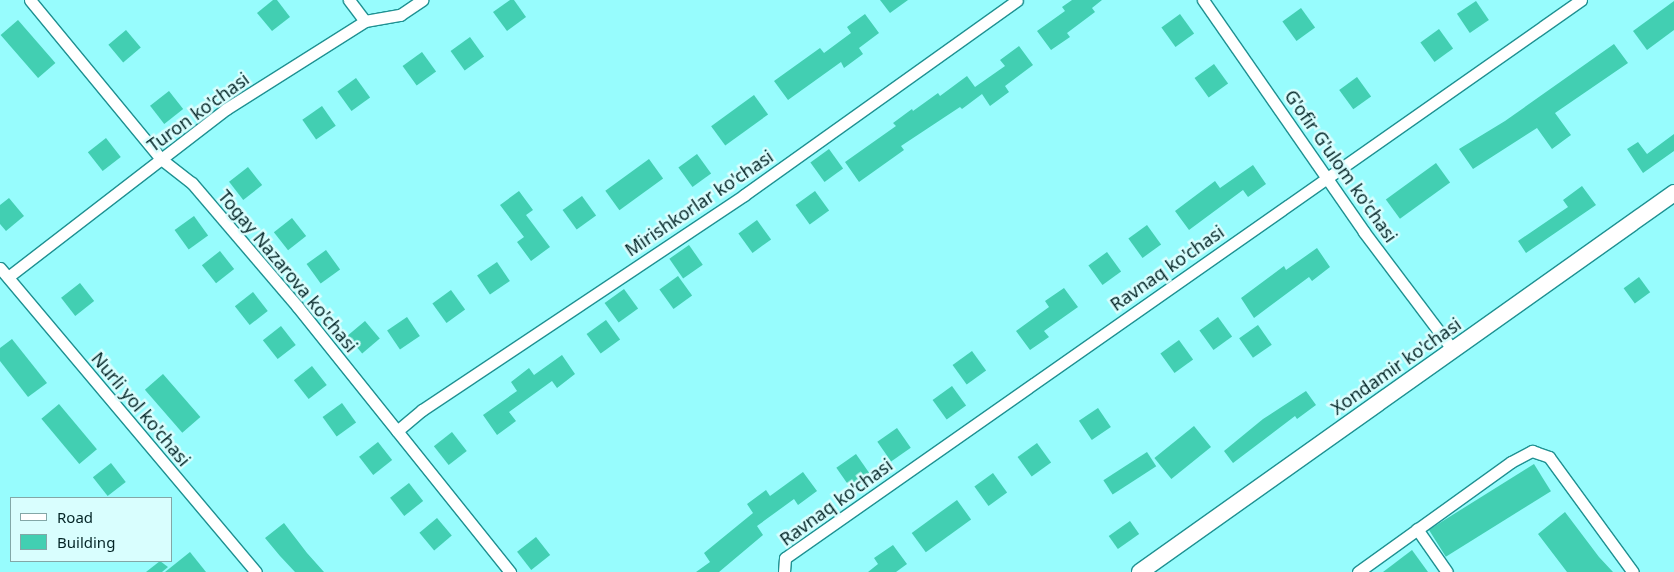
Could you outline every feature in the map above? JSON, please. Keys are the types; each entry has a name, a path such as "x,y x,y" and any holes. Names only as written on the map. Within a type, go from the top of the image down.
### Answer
{"main road":[{"name":"Xondamir ko'chasi","path":"1140,572 1674,193"}],"street":[{"name":"Togay Nazarova ko'chasi","path":"30,0 161,159 192,183 297,306 510,572"},
{"path":"349,0 365,21"},
{"name":"Turon ko'chasi","path":"8,277 226,109 365,21 400,16 422,0"},
{"name":"Mirishkorlar ko'chasi","path":"397,431 422,410 744,195 1018,0"},
{"name":"G'ofir G'ulom ko'chasi","path":"1203,0 1328,176 1364,232 1453,350"},
{"name":"Ravnaq ko'chasi","path":"784,572 785,558 1581,0"},
{"name":"Nurli yol ko'chasi","path":"0,268 256,572"},
{"path":"1358,572 1524,454 1532,452 1549,457 1633,572"},
{"path":"1417,529 1447,572"}],"building":[{"path":"273,0 277,0 290,17 272,31 257,13"},
{"path":"510,0 514,0 526,17 507,31 493,12"},
{"path":"880,0 908,0 890,13"},
{"path":"1072,0 1102,0 1092,8 1095,12 1067,33 1070,37 1051,50 1037,31 1065,11 1062,7"},
{"path":"1476,1 1489,20 1470,33 1457,14"},
{"path":"1674,1 1674,30 1647,50 1633,31"},
{"path":"1301,8 1315,27 1296,41 1282,22"},
{"path":"865,14 879,33 859,48 863,54 844,68 841,62 788,100 774,81 820,48 824,53 851,33 847,27"},
{"path":"1180,14 1194,33 1175,47 1161,28"},
{"path":"18,20 55,63 38,78 1,35"},
{"path":"1439,29 1453,48 1434,62 1420,43"},
{"path":"126,30 141,48 123,62 108,45"},
{"path":"470,37 484,56 465,71 451,51"},
{"path":"1614,44 1628,63 1555,113 1571,135 1552,149 1537,128 1473,169 1459,149 1505,121"},
{"path":"1019,46 1033,65 1005,86 1009,92 990,106 982,94 962,109 960,107 901,146 904,150 859,182 845,162 896,126 893,123 912,109 913,111 938,93 940,96 967,76 975,87 1005,66 1000,60"},
{"path":"422,52 436,71 417,86 403,66"},
{"path":"1214,64 1228,83 1209,98 1195,78"},
{"path":"1357,77 1371,96 1353,109 1339,90"},
{"path":"356,78 370,97 351,111 337,92"},
{"path":"169,91 183,109 164,124 150,106"},
{"path":"754,95 768,114 725,146 711,126"},
{"path":"322,106 336,126 316,139 302,120"},
{"path":"1674,134 1674,151 1643,173 1627,149 1638,142 1647,154"},
{"path":"106,138 121,157 103,171 88,152"},
{"path":"829,149 843,168 824,182 810,163"},
{"path":"697,154 711,173 692,187 678,168"},
{"path":"649,159 663,178 619,210 605,191"},
{"path":"1436,163 1450,182 1400,219 1386,199"},
{"path":"1253,165 1266,184 1248,197 1243,190 1189,230 1175,211 1215,181 1220,188"},
{"path":"248,167 262,185 243,200 229,182"},
{"path":"1582,186 1596,205 1526,253 1518,241 1568,207 1563,200"},
{"path":"519,191 533,210 526,215 550,247 531,261 517,242 524,237 500,205"},
{"path":"815,191 829,210 810,225 796,205"},
{"path":"582,196 596,215 577,230 563,210"},
{"path":"9,198 24,216 6,231 0,224 0,205"},
{"path":"194,216 208,235 189,250 175,230"},
{"path":"292,218 306,236 288,250 274,232"},
{"path":"757,220 771,239 752,253 738,234"},
{"path":"1147,225 1161,244 1142,258 1128,239"},
{"path":"689,245 703,265 683,278 669,259"},
{"path":"1317,248 1330,267 1312,281 1309,277 1254,318 1241,298 1284,266 1286,270"},
{"path":"326,250 340,269 321,284 307,264"},
{"path":"220,251 234,269 216,283 202,265"},
{"path":"1107,252 1121,271 1102,285 1088,266"},
{"path":"497,262 510,281 490,294 477,275"},
{"path":"678,276 692,295 673,309 659,290"},
{"path":"1639,277 1650,292 1635,304 1624,288"},
{"path":"80,283 94,301 75,316 61,298"},
{"path":"1064,288 1078,307 1044,331 1049,337 1030,350 1016,331 1049,307 1045,301"},
{"path":"624,289 638,308 619,323 605,303"},
{"path":"451,290 465,309 446,323 432,304"},
{"path":"253,292 268,311 250,325 235,306"},
{"path":"407,317 420,336 400,349 387,330"},
{"path":"1218,317 1232,336 1213,350 1199,331"},
{"path":"606,320 620,339 601,354 587,334"},
{"path":"365,321 380,339 362,353 347,336"},
{"path":"1258,325 1272,345 1253,358 1239,338"},
{"path":"281,326 296,345 278,359 263,340"},
{"path":"12,339 47,383 28,397 0,361 0,348"},
{"path":"1179,340 1193,359 1174,373 1160,354"},
{"path":"972,351 986,370 967,385 953,365"},
{"path":"562,355 575,374 557,388 552,381 509,412 516,421 497,435 483,415 517,391 511,382 529,368 534,375"},
{"path":"312,366 327,385 309,399 294,380"},
{"path":"163,374 200,417 182,433 145,390"},
{"path":"952,386 966,405 947,420 933,400"},
{"path":"1306,391 1316,405 1297,419 1295,416 1233,463 1224,451 1263,419"},
{"path":"342,403 356,422 337,437 323,417"},
{"path":"59,404 97,449 79,464 41,419"},
{"path":"1098,408 1111,427 1092,440 1079,421"},
{"path":"1194,426 1211,447 1171,479 1154,458"},
{"path":"897,428 911,448 891,461 877,442"},
{"path":"452,432 467,451 449,465 434,446"},
{"path":"378,442 392,460 373,475 359,457"},
{"path":"1037,443 1051,462 1032,477 1018,457"},
{"path":"1147,452 1156,466 1113,495 1103,480"},
{"path":"856,454 870,474 850,487 836,468"},
{"path":"111,463 126,482 108,496 93,477"},
{"path":"1534,464 1551,491 1446,557 1429,530"},
{"path":"803,472 817,491 798,505 794,499 757,526 763,535 719,572 696,572 710,562 704,553 753,513 747,504 766,490 770,496"},
{"path":"993,473 1007,492 988,506 974,487"},
{"path":"409,483 423,501 404,516 390,498"},
{"path":"957,500 971,519 926,552 912,533"},
{"path":"1565,512 1599,557 1613,572 1567,572 1538,534"},
{"path":"437,518 452,536 434,550 419,533"},
{"path":"1130,521 1139,534 1118,549 1109,536"},
{"path":"284,523 324,572 295,572 265,538"},
{"path":"536,537 550,555 531,570 517,552"},
{"path":"893,545 907,564 896,572 868,572 878,564 874,558"},
{"path":"1412,550 1428,572 1383,572"},
{"path":"190,552 206,572 165,572"},
{"path":"159,562 168,567 162,572 146,572"}]}
